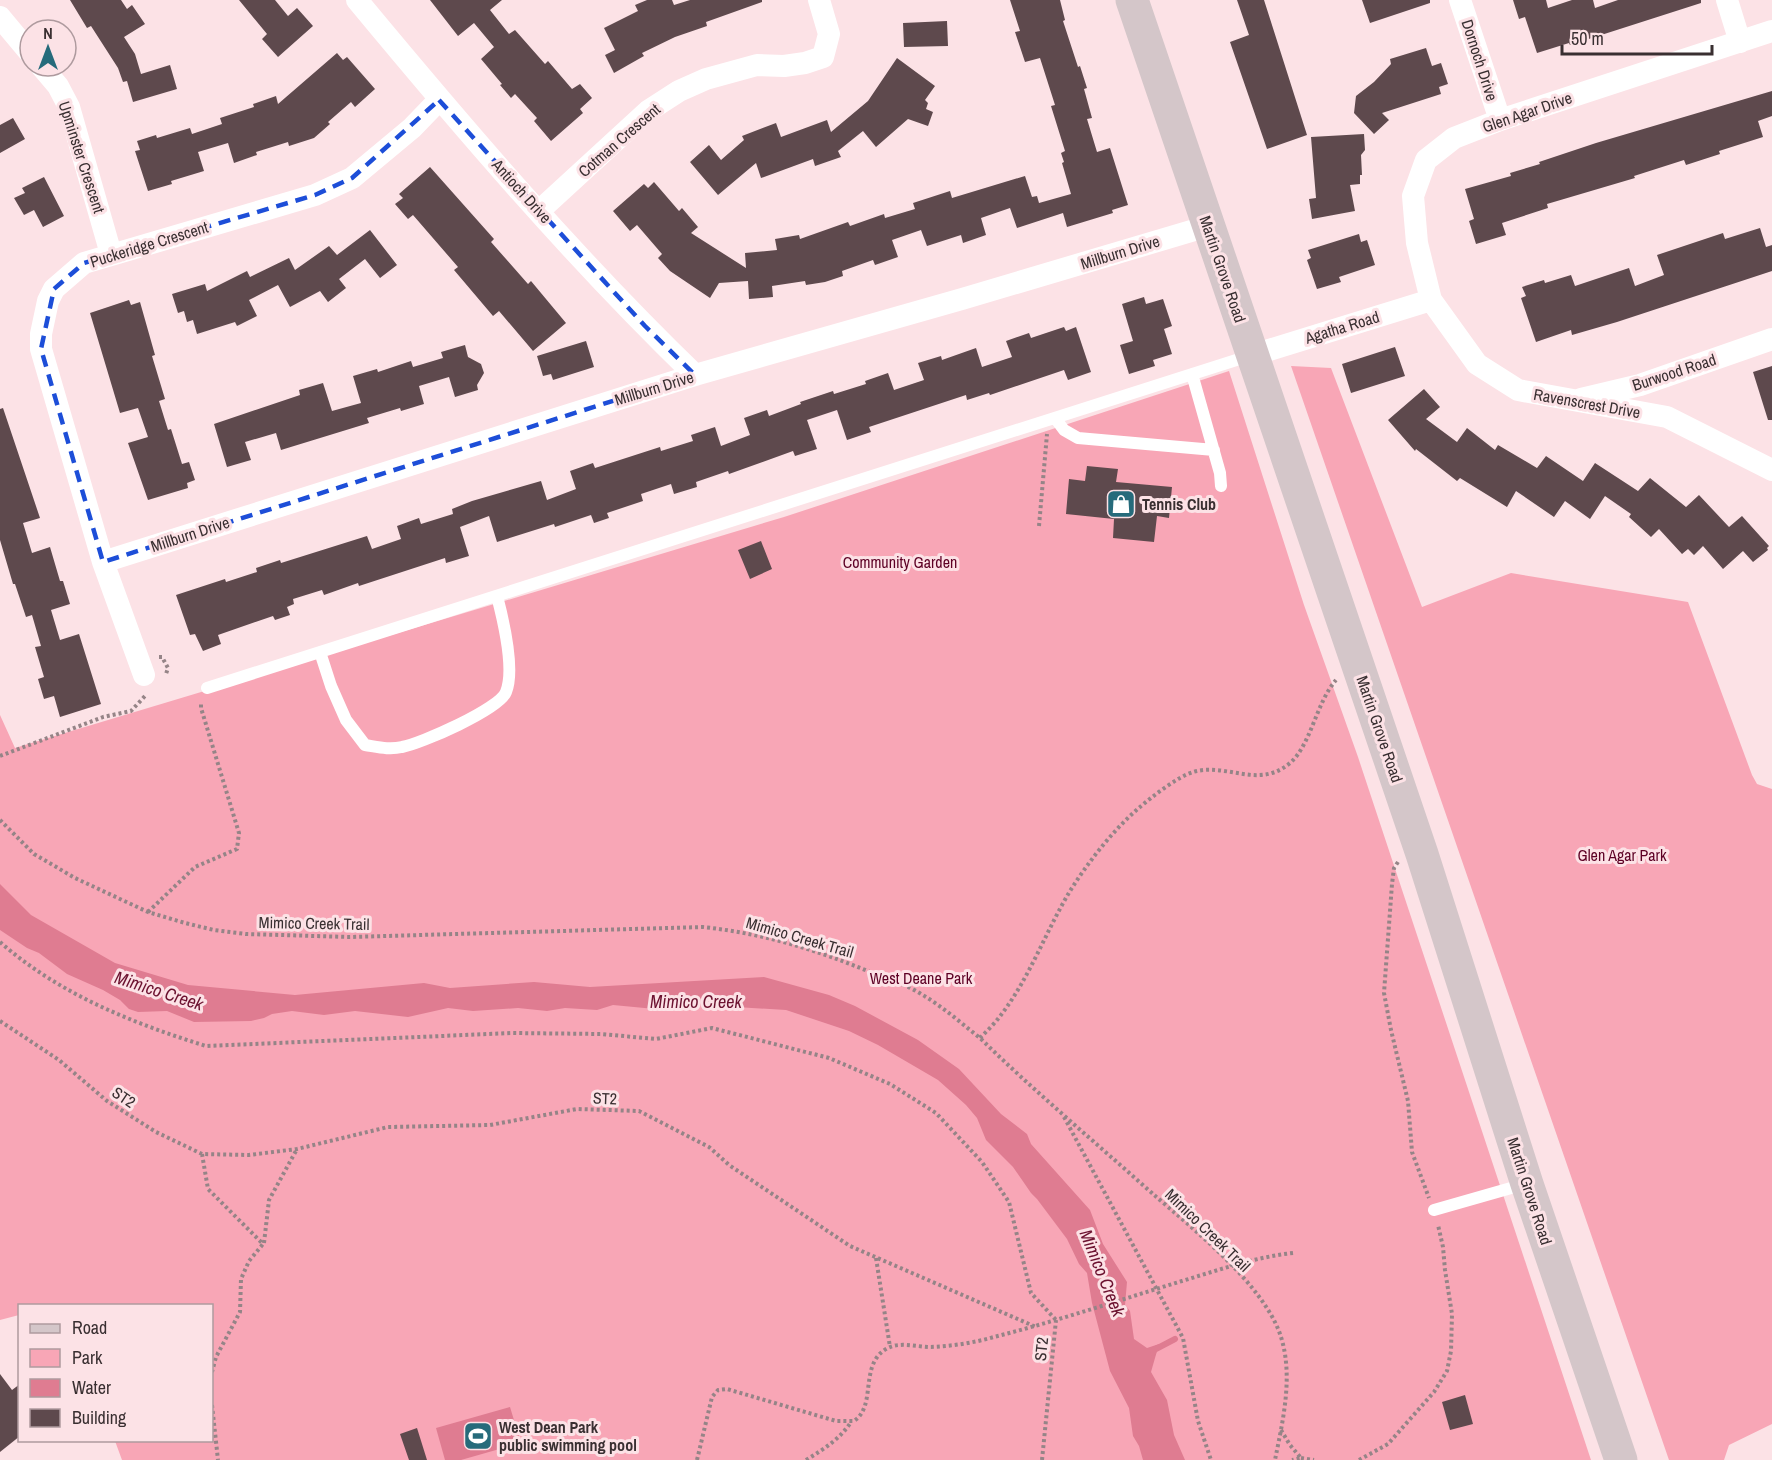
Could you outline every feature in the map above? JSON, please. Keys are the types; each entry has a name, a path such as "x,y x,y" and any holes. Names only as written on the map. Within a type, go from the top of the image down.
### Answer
{"main road":[{"name":"Martin Grove Road","path":"1132,0 1425,865 1527,1184 1621,1460"}],"street":[{"name":"Antioch Drive","path":"357,0 440,100 539,211 645,327 695,375"},
{"name":"Cotman Crescent","path":"539,211 648,111 679,91 706,79 757,65 784,66 823,57 829,34 819,0"},
{"name":"Dornoch Drive","path":"1460,0 1500,120"},
{"path":"1727,0 1740,42"},
{"path":"0,17 18,39"},
{"name":"Glen Agar Drive","path":"1431,300 1417,243 1413,196 1426,160 1454,138 1500,120 1772,31"},
{"name":"Upminster Crescent","path":"51,78 69,107 111,255"},
{"name":"Puckeridge Crescent","path":"144,675 103,562 41,349 41,334 48,301 54,289 84,263 315,195 352,178 412,128 440,100"},
{"name":"Millburn Drive","path":"103,562 695,375 1208,226"},
{"name":"Agatha Road","path":"1253,355 1431,300"},
{"name":"Ravenscrest Drive","path":"1431,300 1477,364 1518,390 1667,417 1772,470"},
{"name":"Burwood Road","path":"1574,401 1640,385 1772,339"}],"lane":[{"path":"209,687 1253,355"},
{"path":"1192,374 1214,450 1221,486"},
{"path":"1051,420 1078,438 1214,450"},
{"path":"321,652 331,686 346,720 365,745 386,749 404,747 480,715 497,704 506,694 508,663 498,596"},
{"path":"1434,1210 1527,1184"}],"path":[{"path":"1039,526 1051,420"},
{"path":"980,1038 1002,1014 1040,950 1070,892 1110,838 1139,808 1194,771 1214,770 1268,775 1285,767 1297,756 1334,682 1357,662"},
{"path":"148,912 195,867 237,849 239,833 201,708 201,702 209,687"},
{"path":"0,756 103,717 131,711 143,699"},
{"name":"Mimico Creek Trail","path":"0,820 34,854 51,866 148,912 185,923 246,934 350,936 703,927 743,931 780,940 850,963 909,987 942,1008 980,1038 1222,1255 1265,1303 1280,1334 1285,1356 1286,1385 1275,1460"},
{"path":"1359,1460 1388,1444 1434,1392 1447,1371 1451,1352 1452,1314 1443,1247 1434,1210 1412,1152 1408,1101 1384,993 1392,884 1394,868 1396,862 1399,862"},
{"path":"0,942 22,961 96,1006 206,1046 512,1033 601,1034 656,1039 712,1028 829,1058 890,1084 936,1113 982,1162 1010,1202 1031,1293 1056,1320 1231,1266 1269,1256 1293,1253"},
{"name":"ST2","path":"0,1021 59,1060 107,1101 156,1132 201,1154 249,1155 297,1149 388,1127 490,1125 577,1109 639,1111 709,1147 738,1172 850,1246 1036,1327 1056,1320 1042,1460"},
{"path":"1062,1113 1183,1338 1198,1421 1211,1460"},
{"path":"213,1368 216,1357 240,1312 241,1279 249,1261 263,1244 269,1200 297,1149"},
{"path":"201,1154 208,1189 263,1244"},
{"path":"876,1258 890,1347"},
{"path":"806,1460 832,1443 858,1418 862,1412 875,1358 890,1347 902,1345 930,1347 975,1342 1036,1327"},
{"path":"697,1460 712,1397 718,1390 727,1389 836,1421 852,1422"},
{"path":"213,1415 218,1460"},
{"path":"1281,1430 1301,1458"},
{"path":"1292,1460 1301,1458 1314,1460"}],"highlighted area":[{"path":"439,100 645,326 695,375 103,562 41,349 54,289 84,263 315,195 352,178"}],"green space":[{"name":"Glen Agar Park","path":"1291,366 1331,368 1422,607 1511,573 1688,602 1752,775 1757,784 1772,789 1772,1424 1729,1445 1724,1460 1669,1460"},
{"name":"West Deane Park","path":"1229,371 1304,605 1358,757 1591,1460 122,1460 115,1442 213,1442 213,1304 18,1304 18,1315 0,1320 0,715 15,748 784,517"}],"water":[{"name":"Mimico Creek","path":"0,884 31,915 115,963 188,985 295,995 424,983 450,988 534,982 590,987 764,977 829,995 855,1006 918,1040 959,1069 1001,1114 1027,1134 1031,1144 1090,1210 1103,1244 1127,1282 1125,1305 1130,1311 1134,1339 1147,1348 1159,1344 1151,1372 1167,1400 1174,1435 1185,1460 1143,1460 1133,1436 1129,1408 1110,1371 1092,1303 1087,1273 1079,1264 1067,1239 1013,1167 986,1140 977,1118 966,1105 938,1080 878,1045 849,1031 786,1010 696,1005 655,1009 613,1005 597,1010 565,1008 547,1011 518,1008 473,1011 448,1008 408,1017 355,1011 324,1015 292,1011 272,1014 251,1021 194,1022 167,1011 138,1012 129,1009 120,1000 103,990 67,974 39,953 0,930"},
{"name":"West Dean Park public swimming pool","path":"510,1407 521,1443 461,1460 445,1460 436,1428"}],"building":[{"path":"70,0 121,0 127,9 132,5 145,24 124,37 135,54 141,74 170,65 177,89 133,102 127,81 123,82 118,68 91,26 87,28"},
{"path":"239,0 275,0 288,16 297,8 313,26 278,57 262,39 267,34"},
{"path":"430,0 502,0 490,10 509,34 515,30 545,64 548,61 572,89 580,84 592,98 580,109 583,113 551,141 534,121 537,118 515,94 511,98 481,59 494,47 474,23 458,36"},
{"path":"647,0 672,0 674,5 690,0 762,0 762,2 706,22 707,26 675,37 642,53 644,56 614,73 605,55 615,50 604,28 638,11 635,5"},
{"path":"1010,0 1060,0 1065,20 1063,21 1087,88 1084,89 1092,118 1087,119 1097,152 1110,148 1128,205 1112,210 1113,213 1067,227 1063,213 1017,228 1010,208 981,218 986,235 963,243 961,235 927,246 921,230 892,240 898,257 875,265 873,260 842,271 843,276 825,282 806,285 805,281 772,286 773,297 749,299 748,281 719,283 710,298 670,271 658,258 662,254 637,225 630,231 613,211 644,184 648,188 654,182 679,211 682,208 698,227 691,233 746,268 745,253 777,250 775,239 799,235 800,239 848,222 850,226 884,214 885,218 915,209 913,203 950,191 952,198 1025,176 1032,197 1037,196 1039,203 1071,194 1062,163 1064,162 1061,153 1065,151 1051,106 1055,105 1040,58 1025,62 1015,32 1020,31"},
{"path":"1237,0 1264,0 1307,135 1267,149 1230,42 1249,35"},
{"path":"1362,0 1430,0 1430,3 1370,23"},
{"path":"1513,0 1546,0 1548,8 1572,0 1593,0 1595,8 1618,0 1701,0 1701,3 1570,45 1569,43 1537,53 1525,17 1519,19"},
{"path":"947,21 948,46 904,47 903,23"},
{"path":"1426,48 1432,66 1441,63 1448,84 1439,87 1441,94 1382,113 1389,120 1374,134 1354,113 1356,96 1374,82 1391,64 1390,59"},
{"path":"337,53 343,60 347,57 375,89 355,107 351,102 314,138 289,146 288,142 256,152 257,155 234,163 228,143 198,152 204,171 148,191 135,151 140,150 137,141 156,135 157,138 190,128 192,134 222,124 220,118 254,107 253,104 276,96 278,104"},
{"path":"897,58 935,86 925,100 928,103 926,109 933,112 928,126 908,119 876,147 863,131 838,151 841,157 815,166 813,159 761,178 756,163 718,195 690,162 709,145 721,160 744,140 742,136 776,123 781,137 827,120 831,132 868,101"},
{"path":"1772,91 1772,116 1758,121 1763,137 1719,151 1720,154 1686,165 1684,160 1634,176 1635,178 1547,204 1548,208 1502,223 1506,235 1476,244 1469,221 1474,219 1465,189 1511,176 1510,173 1596,143"},
{"path":"13,118 25,139 0,153 0,125"},
{"path":"1364,134 1365,150 1361,155 1360,184 1350,185 1355,211 1312,219 1309,199 1316,198 1311,137"},
{"path":"430,167 494,239 491,242 528,284 531,281 566,323 533,351 499,311 493,316 454,270 458,267 413,215 408,219 395,204 403,198 399,194"},
{"path":"44,177 64,216 43,227 34,210 24,215 14,198 25,193 22,188"},
{"path":"1760,228 1766,247 1772,245 1772,271 1617,322 1572,335 1571,330 1536,342 1521,298 1526,296 1522,287 1571,275 1575,286 1629,268 1635,286 1664,275 1657,255 1723,233 1725,239"},
{"path":"370,230 397,265 380,278 365,259 339,279 346,288 328,302 320,291 290,307 278,285 249,300 257,316 237,326 235,322 197,334 193,320 187,322 184,311 178,313 172,294 205,284 207,291 247,271 250,277 289,258 295,270 329,246 337,255"},
{"path":"1359,234 1361,242 1367,240 1375,265 1339,277 1341,282 1317,289 1307,260 1311,258 1308,250"},
{"path":"1144,297 1146,304 1163,299 1172,326 1164,329 1172,354 1153,360 1155,366 1129,374 1120,345 1133,341 1122,304"},
{"path":"129,300 131,305 140,302 155,355 152,356 165,399 159,401 182,464 189,462 195,480 187,483 188,488 148,500 128,443 148,437 138,408 120,413 90,313"},
{"path":"1064,327 1066,331 1076,327 1091,372 1068,380 1064,370 990,395 989,393 967,400 966,395 869,427 871,432 847,440 837,410 807,420 817,449 795,456 793,451 729,474 728,471 696,482 697,487 674,494 671,484 641,494 643,501 607,513 609,518 594,523 591,515 497,542 489,516 460,527 469,556 446,563 445,558 359,586 358,583 324,595 322,590 293,599 294,604 287,607 290,615 275,620 273,616 218,635 221,644 203,651 195,634 190,635 176,595 225,579 226,582 257,572 256,568 280,560 281,563 367,536 372,549 401,539 397,526 419,518 421,524 453,514 452,509 472,501 541,481 547,500 576,489 570,471 593,463 595,468 660,447 661,451 693,441 691,435 715,427 721,446 750,435 744,418 767,410 769,416 833,391 834,394 866,384 865,381 888,373 894,390 924,380 918,363 941,356 942,360 976,348 982,367 1012,357 1006,341 1029,333 1031,338"},
{"path":"586,341 594,367 553,380 551,374 543,376 537,356"},
{"path":"465,345 468,357 481,364 484,373 477,385 478,390 455,397 449,377 419,386 424,404 401,411 400,408 367,418 369,423 281,450 276,433 245,442 251,460 227,467 214,424 300,395 299,390 323,383 332,411 361,403 353,376 377,369 378,372 411,361 413,367 443,358 441,352"},
{"path":"1395,347 1405,376 1351,393 1342,364"},
{"path":"1772,366 1772,420 1768,420 1753,372"},
{"path":"1424,389 1440,407 1426,419 1457,442 1467,428 1495,450 1498,445 1537,468 1546,456 1583,481 1595,463 1638,491 1650,478 1686,507 1699,495 1729,527 1742,516 1769,546 1768,550 1753,562 1743,551 1723,569 1703,546 1694,555 1688,549 1682,554 1659,529 1651,537 1629,517 1631,514 1605,496 1590,519 1565,501 1554,517 1516,491 1507,507 1460,478 1457,481 1416,449 1415,451 1388,420"},
{"path":"3,408 40,518 23,523 32,553 50,547 60,581 63,581 70,604 51,610 60,640 79,634 101,704 60,717 54,696 44,699 38,679 44,677 35,647 41,646 32,615 26,617 15,584 13,584 0,540 0,409"},
{"path":"1087,466 1118,469 1116,482 1172,487 1169,518 1157,516 1154,542 1113,538 1114,519 1066,514 1069,479 1085,481"},
{"path":"761,541 772,569 750,579 738,550"},
{"path":"0,1374 12,1390 18,1386 18,1438 0,1452"},
{"path":"1465,1395 1473,1424 1450,1430 1442,1402"},
{"path":"417,1428 427,1460 409,1460 400,1434"}],"waterway":[{"path":"1153,1353 1154,1350 1175,1339"}],"place":[{"name":"Tennis Club","path":"1121,504"},
{"name":"West Dean Park public swimming pool","path":"478,1436"}],"park label":[{"name":"Community Garden","path":"900,562"}]}
